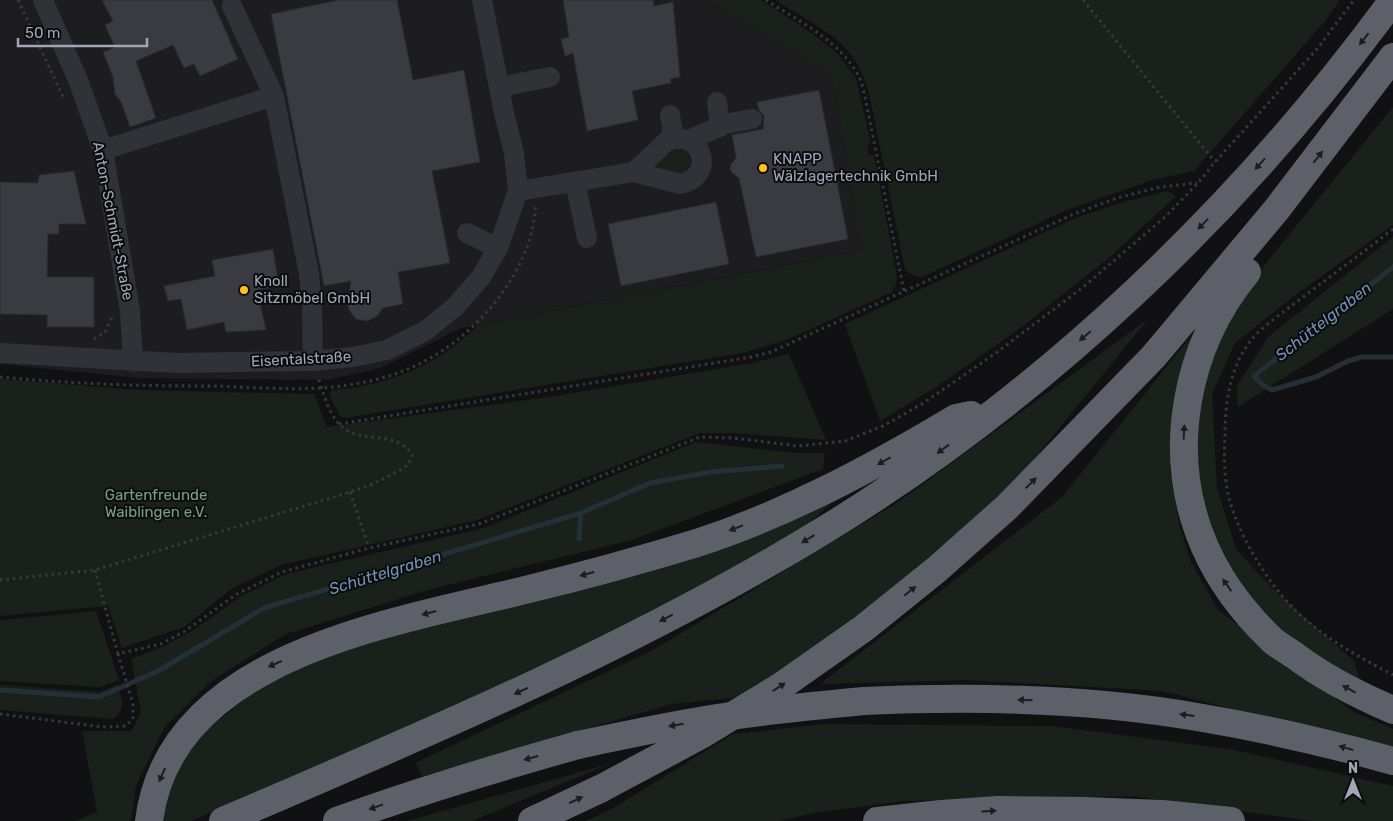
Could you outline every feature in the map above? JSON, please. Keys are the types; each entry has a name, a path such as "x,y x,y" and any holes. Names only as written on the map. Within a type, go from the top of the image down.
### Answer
{"highway":[{"path":"223,821 445,726 547,678 708,597 830,526 908,475 996,409 1095,327 1172,256 1283,138 1364,40 1393,0"},
{"path":"532,821 602,788 701,735 780,687 864,628 936,570 1006,507 1154,356 1278,209 1393,57"},
{"path":"1278,209 1263,252 1234,288 1214,321 1191,381 1185,417 1183,450 1186,485 1194,520 1204,547 1220,576 1241,606 1273,641 1312,669 1393,710"},
{"path":"149,821 158,781 170,756 186,732 211,706 240,684 270,666 314,648 378,627 589,573 700,542 773,514 841,484 956,418 996,409"},
{"path":"337,821 485,771 578,745 706,719 864,701 983,698 1124,707 1196,716 1278,732 1336,745 1393,761"},
{"path":"877,821 997,810 1162,814 1231,821"}],"street":[{"name":"Anton-Schmidt-Straße","path":"43,0 78,80 103,150 130,311 133,362"},
{"name":"Eisentalstraße","path":"0,353 133,362 313,361 353,357 387,350 425,331 455,307 481,277 498,248 518,191 514,153 482,0"},
{"path":"232,6 274,96 310,274 313,361"},
{"path":"499,87 550,76"},
{"path":"103,150 274,96"},
{"path":"717,102 720,127"},
{"path":"670,115 681,140"},
{"path":"634,172 667,141 681,140 752,119"},
{"path":"518,191 634,172 672,183 688,182 699,172 702,165 702,157 695,144 681,140"},
{"path":"575,182 587,238"},
{"path":"467,234 498,248"}],"path":[{"path":"18,0 66,104"},
{"path":"766,0 828,42 845,57 859,76 866,97 904,291"},
{"path":"1083,0 1215,162"},
{"path":"118,654 161,644 186,630 237,594 282,572 369,548 479,524 700,437 734,438 798,446 845,441 883,426 922,404 996,353 1082,288 1165,217 1198,183 1317,48 1354,0"},
{"path":"339,424 751,357 771,352 1074,214 1117,198 1160,187 1198,183"},
{"path":"1393,229 1275,318 1248,343 1235,369 1228,394 1224,465 1228,495 1239,524 1255,558 1279,592 1307,621 1359,657 1393,675"},
{"path":"86,340 93,340 105,332 112,314"},
{"path":"0,377 61,383 138,386 322,388 331,411 339,424 346,430 408,446 412,455 408,465 400,470 372,484 350,492 95,570 0,580"},
{"path":"350,492 369,548"},
{"path":"0,714 103,727 124,726 133,719 133,704 95,570"}],"shaded area":[{"path":"0,0 705,0 832,75 864,250 461,328 381,368 327,380 138,378 0,364"}],"green space":[{"path":"705,0 762,0 813,34 839,55 856,78 871,143 867,144 869,155 874,155 897,276 896,285 892,292 784,341 742,353 345,418 340,416 329,394 332,390 373,384 411,371 446,351 478,325 863,250 832,75"},
{"path":"775,0 1340,0 1326,20 1194,171 1152,180 1067,210 922,277 913,275 905,270 869,93 858,66 848,51 833,37"},
{"path":"1393,107 1393,225 1294,296 1235,343 1212,394 1217,488 1236,549 1272,588 1354,661 1362,686 1280,635 1221,561 1197,485 1199,396 1223,327 1267,262"},
{"path":"676,150 684,152 689,157 690,164 686,171 679,174 657,168 658,162"},
{"path":"1168,191 1176,196 1111,256 1027,323 941,384 880,421 845,324 1078,217 1123,202"},
{"path":"1393,237 1393,309 1238,407 1237,386 1269,336"},
{"path":"1148,319 1014,484 866,611 742,697 672,704 422,776 415,763 653,650 897,503"},
{"path":"1200,325 1172,412 1170,473 1180,527 1191,562 1218,610 1354,712 1393,729 1393,750 1162,691 969,680 820,684 1062,497"},
{"name":"Gartenfreunde Waiblingen e.V.","path":"789,354 826,440 733,433 700,433 477,520 281,565 231,589 184,627 122,648 108,606 0,616 0,379 139,390 314,394 327,427 549,397 752,363"},
{"path":"696,442 795,453 825,453 823,469 632,540 431,589 286,634 210,682 164,728 136,786 131,821 75,821 97,812 82,731 132,731 141,711 131,659 160,648 192,631 240,597 286,574 484,528"},
{"path":"845,490 811,522 785,539 625,627 443,712 191,821 158,821 184,748 279,672"},
{"path":"96,611 119,680 100,687 0,681 0,620"},
{"path":"0,685 100,692 117,685 122,699 122,707 114,719 0,710"},
{"path":"825,724 1051,726 1230,749 1393,786 1393,821 1312,821 1133,796 904,801 814,813 779,821 585,821 610,810 733,734"},
{"path":"612,763 472,821 407,821"}],"building":[{"path":"102,0 212,0 238,59 200,76 194,64 184,68 173,45 136,61 156,118 130,127 121,102 115,94 113,77 103,52 115,47 105,25 113,21"},
{"path":"339,0 397,0 413,80 464,70 480,162 432,171 450,263 398,272 403,304 383,308 377,316 367,321 356,319 349,310 351,281 324,286 271,14"},
{"path":"563,0 653,0 654,6 673,2 680,77 670,79 671,83 632,91 638,120 587,131 573,53 565,56 561,39 569,37"},
{"path":"819,90 848,239 756,257 739,178 730,169 731,164 736,158 732,135 763,129 764,116 759,110 757,102"},
{"path":"74,171 86,224 59,224 59,234 48,234 47,277 94,277 94,327 47,327 47,315 0,314 0,182 38,183 39,175"},
{"path":"716,202 729,264 621,286 608,224"},
{"path":"273,249 279,286 257,290 266,330 226,332 224,322 187,330 181,299 168,301 164,286 215,276 212,260"}],"waterway":[{"name":"Schüttelgraben","path":"1393,267 1254,376 1263,385 1272,390 1316,377 1348,361 1362,357 1393,357"},
{"name":"Schüttelgraben","path":"0,690 99,697 158,671 264,608 581,513 650,483 711,472 782,466"},
{"path":"579,539 581,513"}],"place":[{"name":"KNAPP Wälzlagertechnik GmbH","path":"763,168"},
{"name":"Knoll Sitzmöbel GmbH","path":"244,290"}]}
